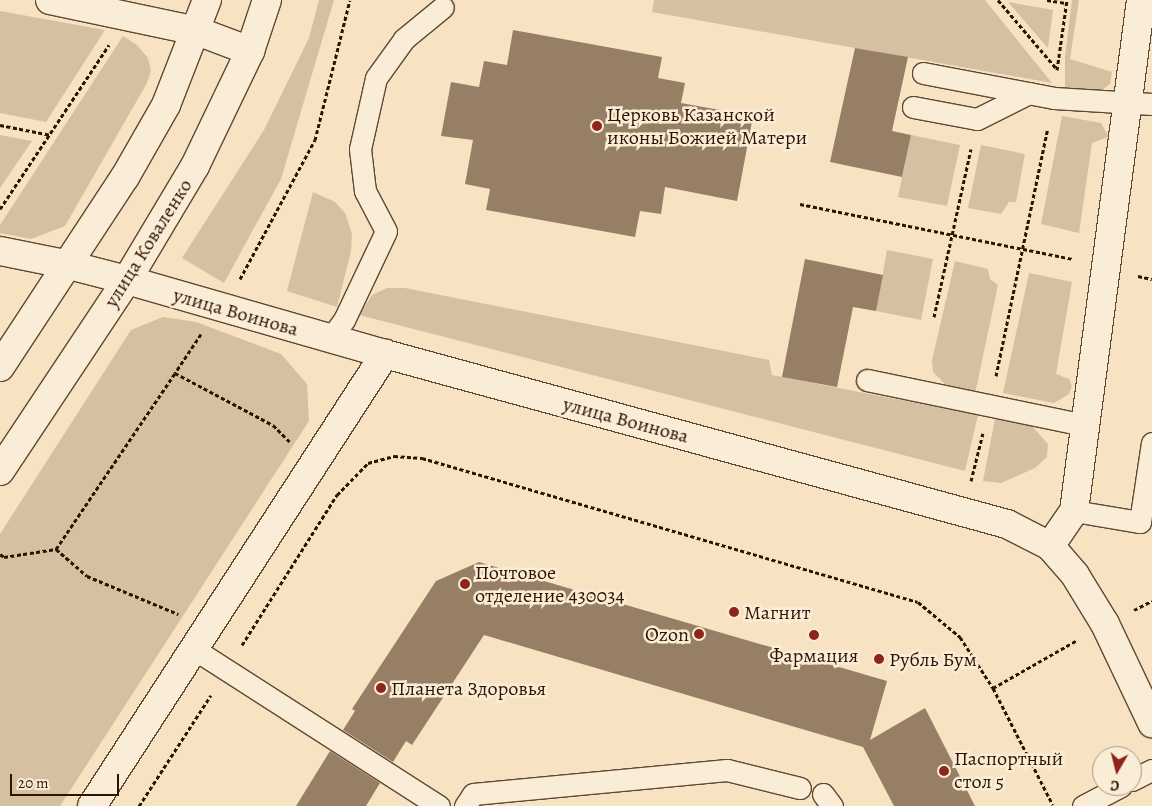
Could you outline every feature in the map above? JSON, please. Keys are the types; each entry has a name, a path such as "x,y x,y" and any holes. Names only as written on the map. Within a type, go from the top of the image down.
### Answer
{"street":[{"path":"50,0 128,14 197,31 250,51"},
{"path":"0,367 65,264 125,177 162,113 197,31 207,0"},
{"name":"улица Коваленко","path":"0,471 127,280 195,166 250,51 267,0"},
{"path":"1050,546 1074,511 1085,425 1141,102 1141,0"},
{"name":"улица Воинова","path":"0,251 65,264 127,280 330,339 1006,524 1050,546 1075,575 1105,624 1152,723"},
{"path":"92,806 385,354"}],"lane":[{"path":"330,339 344,320 386,231 365,191 360,149 376,78 404,39 443,7"},
{"path":"923,73 1054,98 1141,102"},
{"path":"913,107 977,119 1029,93"},
{"path":"867,380 1085,425"},
{"path":"1074,511 1146,523 1152,443"},
{"path":"202,638 227,670 439,806"},
{"path":"464,806 473,794 727,770 800,788"},
{"path":"1083,806 1102,796"}],"path":[{"path":"246,286 238,283 315,140 350,0"},
{"path":"998,0 1057,70"},
{"path":"1047,0 1067,1 1054,98"},
{"path":"0,210 51,135 128,14"},
{"path":"934,317 977,119"},
{"path":"0,125 51,135"},
{"path":"960,480 970,482 990,406 1048,130"},
{"path":"800,204 1071,258"},
{"path":"0,554 4,557 56,549 219,307"},
{"path":"175,372 273,425 314,465 337,495"},
{"path":"139,806 337,495 368,463 394,456 422,458 918,602 960,637 993,688 1054,806"},
{"path":"56,549 87,576 202,638 245,640"},
{"path":"993,688 1105,624 1152,601"}],"shaded area":[{"path":"319,0 334,0 281,179 224,283 182,258 264,130 309,38"},
{"path":"654,0 985,0 1052,83 652,12"},
{"path":"1072,0 1079,0 1070,59 1112,72 1110,84 1097,94 1065,90 1065,57"},
{"path":"1008,2 1053,10 1048,48"},
{"path":"0,11 105,30 46,122 0,113"},
{"path":"123,36 137,45 148,58 151,71 147,83 65,226 31,239 0,233 0,225"},
{"path":"1062,116 1101,123 1109,137 1092,143 1079,233 1041,224"},
{"path":"0,135 32,141 0,188"},
{"path":"911,135 960,145 947,206 898,197"},
{"path":"981,145 1025,154 1016,202 1009,202 1001,214 968,208"},
{"path":"313,192 335,202 345,213 352,234 351,251 337,307 287,291"},
{"path":"887,250 933,259 921,320 876,311"},
{"path":"955,261 988,269 990,279 998,285 975,394 950,389 933,372 932,360"},
{"path":"1029,273 1072,282 1056,374 1069,379 1072,386 1069,394 1054,403 1003,393"},
{"path":"387,288 405,288 769,360 772,375 978,415 965,471 359,315 372,295"},
{"path":"163,317 196,322 281,354 307,384 309,421 60,806 0,806 0,534 131,330"},
{"path":"995,419 1031,425 1048,444 1047,457 1035,468 1001,483 983,481"}],"building":[{"name":"Церковь Казанской иконы Божией Матери","path":"513,30 662,57 658,78 685,83 681,103 753,116 737,201 665,187 661,214 640,211 635,237 486,210 490,189 465,184 473,140 441,136 451,82 479,87 484,61 507,65"},
{"path":"855,48 908,57 892,131 911,135 902,177 830,162"},
{"path":"805,259 883,275 876,311 853,307 837,387 782,377"},
{"path":"479,562 887,681 870,740 925,708 975,806 894,806 863,747 484,635 412,745 406,741 393,762 343,730 355,711 352,709 436,581"},
{"path":"330,751 380,783 366,806 296,806"}],"place":[{"name":"Церковь Казанской иконы Божией Матери","path":"597,126"},
{"name":"Почтовое отделение 430034","path":"465,584"},
{"name":"Магнит","path":"734,612"},
{"name":"Ozon","path":"699,634"},
{"name":"Фармация","path":"814,635"},
{"name":"Рубль Бум","path":"879,659"},
{"name":"Планета Здоровья","path":"381,688"},
{"name":"Паспортный стол 5","path":"944,771"}]}
